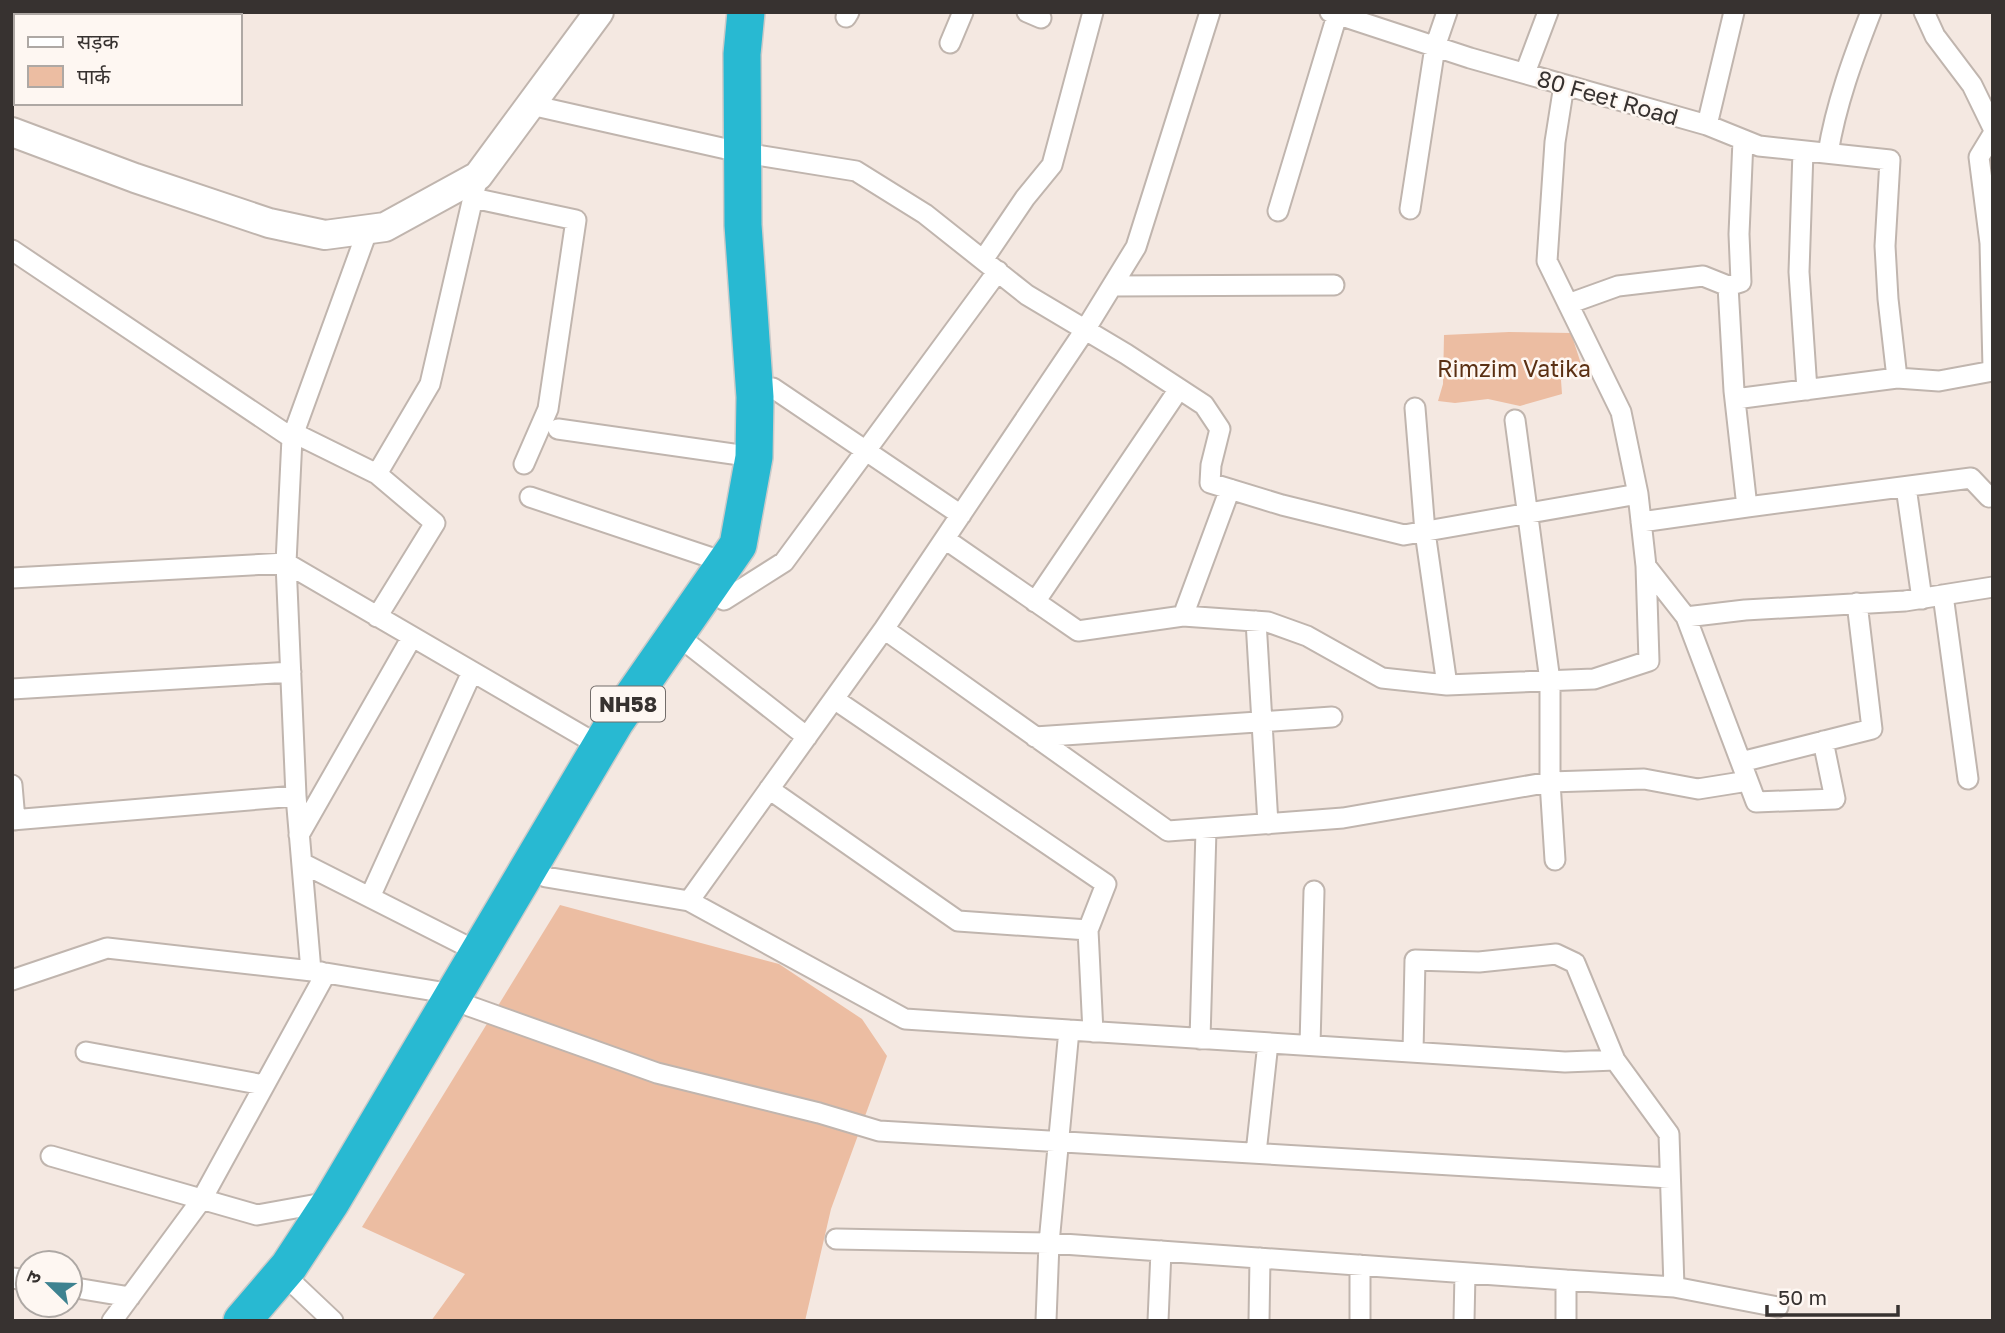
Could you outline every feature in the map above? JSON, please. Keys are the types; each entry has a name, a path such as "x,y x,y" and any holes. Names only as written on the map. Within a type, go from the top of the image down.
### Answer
{"highway":[{"name":"NH58","path":"242,1321 289,1266 461,1000 538,871 630,732 756,552 773,459 773,388 761,225 742,54 746,12"},
{"name":"NH58","path":"266,1321 296,1286 346,1212 461,1000 478,951 538,871 600,746 738,545 754,457 755,397 743,226 753,154 764,12"}],"street":[{"path":"377,474 430,384 476,187 531,104 599,12"},
{"path":"950,43 963,12"},
{"path":"724,600 784,562 866,450 990,266 1025,198 1052,165 1093,12"},
{"path":"689,901 884,629 1086,330 1136,247 1210,12"},
{"path":"1410,209 1435,47 1447,12"},
{"path":"1525,74 1548,12"},
{"path":"1707,125 1734,12"},
{"path":"1828,153 1849,71 1871,12"},
{"path":"1924,12 1935,36 1972,85 1993,128"},
{"path":"1278,211 1335,13"},
{"name":"80 Feet Road","path":"1335,13 1435,47 1707,125 1759,146 1891,160 1885,246 1897,378"},
{"path":"945,539 1078,631 1183,616 1268,622 1307,636 1382,678 1447,685 1594,679 1649,661 1646,566 1641,522 1620,412 1547,261 1555,142 1564,85"},
{"path":"531,104 753,154 856,171 925,214 1027,295 1204,405 1220,429 1211,466 1210,483 1404,535 1637,494"},
{"path":"12,132 135,178 269,223 325,235 385,227 476,187 576,220 548,409 524,464"},
{"path":"1735,399 1897,378 1938,381 1993,370 1990,243 1979,157 1993,134"},
{"path":"1568,304 1618,286 1703,276 1728,286 1741,282 1739,234 1743,139"},
{"path":"1803,151 1799,272 1807,390"},
{"path":"118,1318 130,1297 202,1199 264,1086 318,972 299,835 290,672 286,564 293,435 368,229"},
{"path":"12,250 293,435 377,474 435,523 377,617"},
{"path":"1112,285 1334,285"},
{"path":"1728,286 1735,399 1747,507"},
{"path":"773,388 961,516"},
{"path":"1035,602 1179,388"},
{"path":"1415,408 1425,532 1447,685"},
{"path":"1515,420 1550,681 1550,782 1555,860"},
{"path":"558,429 754,457"},
{"path":"1641,522 1972,478 1989,496 1993,495"},
{"path":"1906,487 1922,599"},
{"path":"1183,616 1230,489"},
{"path":"530,497 727,563"},
{"path":"12,578 286,564 600,746"},
{"path":"1646,566 1686,617 1756,802 1835,799 1823,741"},
{"path":"1686,617 1745,610 1922,599 1993,587"},
{"path":"1944,594 1968,779"},
{"path":"1741,762 1872,729 1857,603"},
{"path":"1256,621 1268,824"},
{"path":"884,629 1168,831 1343,818 1550,782 1644,779 1698,789 1748,781"},
{"path":"299,835 412,637"},
{"path":"691,646 807,737"},
{"path":"12,689 290,672"},
{"path":"370,897 472,672"},
{"path":"834,699 1106,884 1088,930 1093,1032"},
{"path":"1035,737 1332,717"},
{"path":"12,785 14,820 296,796"},
{"path":"769,789 958,921 1088,930"},
{"path":"1200,1039 1206,830"},
{"path":"302,863 478,951"},
{"path":"538,871 689,901 905,1019 1565,1062 1615,1060"},
{"path":"1310,1045 1314,891"},
{"path":"12,980 107,948 318,972 461,1000 657,1073 819,1113 879,1131 1670,1178"},
{"path":"1411,1052 1415,960 1479,962 1556,954 1575,962 1615,1060 1669,1134 1674,1287"},
{"path":"1410,956 1411,1052"},
{"path":"1046,1321 1049,1242 1069,1030"},
{"path":"1256,1153 1268,1043"},
{"path":"86,1052 264,1086"},
{"path":"51,1156 257,1215 331,1202"},
{"path":"836,1239 1049,1242 1674,1287 1778,1307"},
{"path":"1158,1321 1161,1251"},
{"path":"1259,1321 1260,1258"},
{"path":"1360,1265 1360,1321"},
{"path":"1464,1321 1465,1273"},
{"path":"1566,1280 1566,1321"},
{"path":"296,1286 333,1321"},
{"path":"84,1289 130,1297"}],"green space":[{"name":"Rimzim Vatika","path":"1571,333 1584,373 1561,380 1562,394 1520,406 1488,399 1455,403 1438,401 1443,384 1444,335"},
{"path":"560,905 779,964 862,1019 887,1056 831,1209 805,1321 431,1321 465,1274 362,1227"}]}
